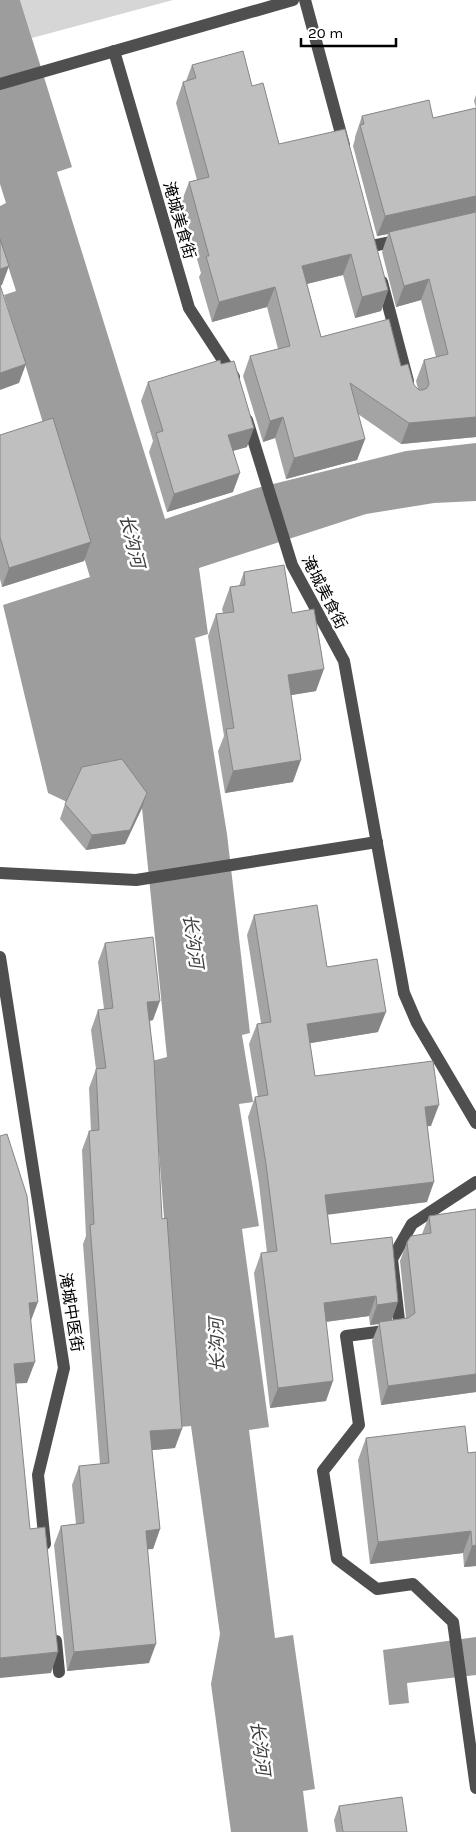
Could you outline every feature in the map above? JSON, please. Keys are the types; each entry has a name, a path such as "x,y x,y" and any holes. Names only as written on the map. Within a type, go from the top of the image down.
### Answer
{"lane":[{"path":"0,84 293,0"},
{"path":"305,0 349,161"},
{"name":"淹城美食街","path":"114,50 189,308 232,373 238,391"},
{"path":"372,246 410,238"},
{"path":"379,274 412,394"},
{"name":"淹城美食街","path":"244,408 292,565 344,661 404,994 417,1023 476,1123"},
{"path":"0,873 136,880 377,842"},
{"name":"淹城中医街","path":"0,957 64,1368 38,1475 46,1554"},
{"path":"476,1182 412,1224 392,1259 400,1329 346,1336 359,1425 323,1471 337,1559 377,1589 413,1584 453,1622 476,1788"},
{"path":"55,1633 59,1672"}],"shaded area":[{"path":"20,0 173,0 32,38"}],"water":[{"name":"长沟河","path":"0,0 20,0 72,167 57,172 165,519 257,488 406,451 476,443 476,501 434,503 366,514 199,568 208,634 195,638 227,834 250,1033 242,1035 253,1102 239,1104 259,1226 242,1229 269,1427 249,1430 275,1638 293,1635 315,1789 303,1791 308,1832 231,1832 211,1684 220,1634 191,1426 180,1427 152,1061 167,1057 142,808 116,773 67,802 48,793 3,605 90,577 4,295 16,291 0,241 0,206 6,203 0,184"},
{"path":"476,1637 476,1675 407,1683 409,1703 389,1705 383,1650"}],"building":[{"path":"243,51 252,86 263,83 279,144 345,129 388,290 362,297 351,254 302,266 321,337 389,319 401,366 408,364 414,385 419,390 427,388 429,384 424,360 448,354 429,279 404,286 389,232 476,212 476,417 409,423 350,383 365,439 294,458 283,417 270,421 250,356 290,346 275,287 219,302 189,182 209,177 183,82 196,78 192,65"},
{"path":"429,100 433,118 476,108 476,196 385,216 360,125 364,124 362,116"},
{"path":"0,239 9,266 0,269"},
{"path":"0,285 26,364 0,373"},
{"path":"220,360 221,364 234,361 254,428 228,435 240,473 174,494 156,433 163,431 148,382"},
{"path":"53,418 91,542 9,568 0,537 0,435"},
{"path":"284,565 292,613 314,609 324,669 288,675 301,760 233,771 226,729 234,728 216,614 234,612 230,587 245,585 244,572"},
{"path":"122,759 147,793 130,830 92,835 65,804 82,767"},
{"path":"317,905 327,967 377,959 386,1012 307,1024 315,1076 433,1061 439,1105 425,1107 434,1182 325,1195 331,1244 392,1237 398,1302 377,1305 376,1296 324,1303 333,1381 278,1388 261,1253 277,1251 255,1097 268,1095 257,1024 271,1022 254,915"},
{"path":"153,937 160,1001 147,1002 154,1060 162,1219 167,1218 182,1429 150,1431 160,1529 146,1531 156,1644 74,1652 61,1526 84,1523 79,1466 109,1463 90,1225 94,1224 89,1131 99,1130 96,1069 106,1068 98,1010 113,1008 105,943"},
{"path":"7,1134 27,1196 38,1302 29,1303 35,1362 14,1364 30,1529 45,1527 58,1652 0,1658 0,1136"},
{"path":"476,1209 476,1374 388,1386 379,1322 408,1318 415,1313 407,1242 411,1236 431,1233 429,1216"},
{"path":"465,1426 468,1453 476,1452 476,1545 472,1546 471,1531 378,1542 366,1438"},
{"path":"402,1797 407,1832 343,1832 339,1806"}]}
